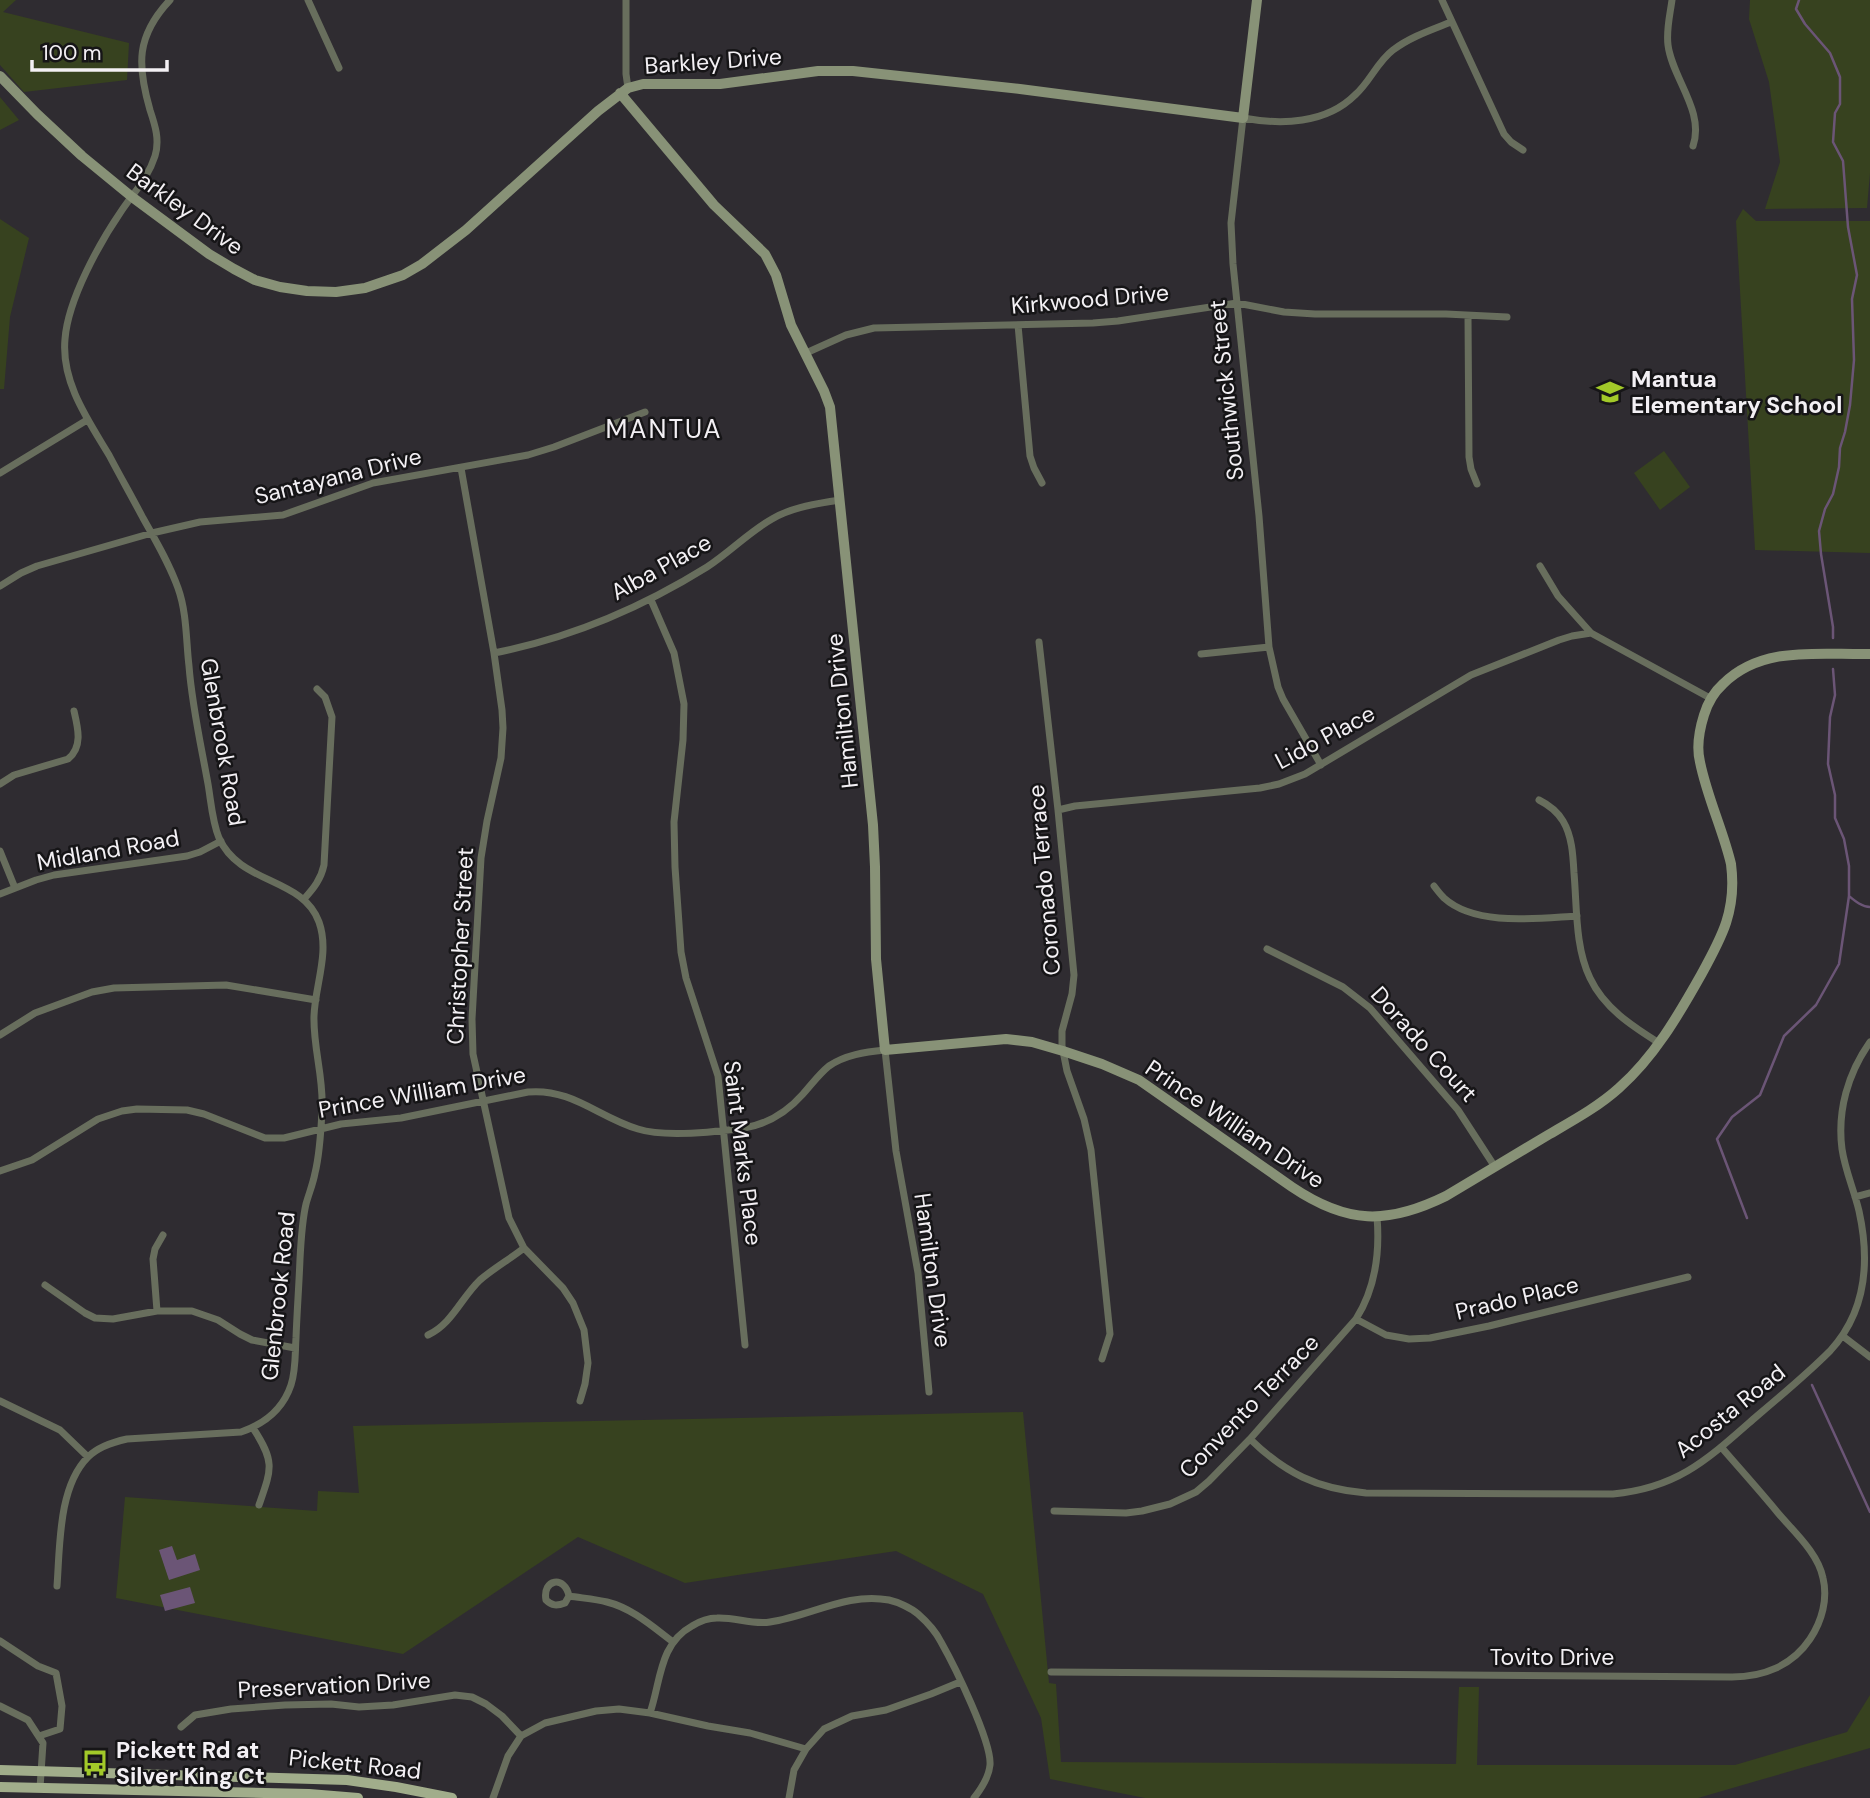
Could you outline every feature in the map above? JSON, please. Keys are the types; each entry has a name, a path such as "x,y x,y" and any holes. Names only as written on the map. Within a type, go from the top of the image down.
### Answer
{"main road":[{"name":"Pickett Road","path":"0,1770 347,1780 452,1798"},
{"name":"Pickett Road","path":"0,1787 309,1794 358,1798"}],"street":[{"name":"Glenbrook Road","path":"88,1457 114,1442 127,1439 241,1432 273,1413 286,1396 293,1375 303,1216 315,1177 320,1129 322,1088 314,1026 323,956 321,930 316,914 304,899 244,867 221,841 193,704 182,601 161,547 81,408 66,367 64,351 69,315 94,255 122,209 146,177 155,156 156,129 142,80 141,61 153,21 170,0"},
{"path":"308,0 339,68"},
{"path":"624,91 626,0"},
{"name":"Southwick Street","path":"1256,0 1231,223 1233,264 1259,516 1269,647 1283,699 1321,765"},
{"path":"1442,0 1504,134 1523,150"},
{"path":"1672,0 1668,46 1693,116 1696,136 1693,146"},
{"name":"Barkley Drive","path":"0,76 82,156 209,254 255,279 280,287 336,292 365,288 403,275 441,251 597,111 624,91 643,84 720,84 818,71 853,71 1289,122 1334,110 1356,95 1380,63 1394,50 1417,36 1451,22"},
{"name":"Hamilton Drive","path":"624,91 714,205 765,254 776,275 791,325 830,407 873,825 876,959 894,1140 918,1273 929,1392"},
{"name":"Kirkwood Drive","path":"806,353 846,335 874,328 1018,326 1118,321 1237,303 1284,312 1315,314 1507,317"},
{"path":"1468,316 1469,457 1477,484"},
{"path":"1018,326 1030,456 1042,483"},
{"name":"Santayana Drive","path":"0,586 37,566 152,533 200,522 284,515 373,484 554,447 645,412"},
{"path":"0,473 88,420"},
{"name":"Christopher Street","path":"461,468 502,710 502,747 498,779 481,858 472,1020 474,1054 506,1209 524,1248 563,1288 581,1321 588,1363 580,1401"},
{"name":"Alba Place","path":"494,653 565,636 651,600 709,566 776,516 798,508 839,500"},
{"path":"1540,566 1558,596 1591,633 1710,698"},
{"name":"Saint Marks Place","path":"651,600 674,653 684,704 684,740 674,822 681,952 686,978 718,1076 745,1345"},
{"name":"Lido Place","path":"1058,810 1075,806 1260,788 1298,778 1471,675 1559,640 1591,633"},
{"name":"Coronado Terrace","path":"1039,642 1074,975 1062,1031 1063,1051 1091,1150 1110,1334 1102,1359"},
{"path":"1201,653 1269,647"},
{"name":"Prince William Drive","path":"0,1171 32,1160 98,1119 137,1109 204,1114 273,1139 357,1121 401,1118 528,1092 553,1092 578,1100 619,1122 646,1131 676,1133 750,1127 772,1119 793,1105 822,1072 851,1056 885,1050 1006,1039 1032,1042 1063,1051 1139,1080 1316,1203 1352,1215 1395,1216 1423,1207 1495,1167 1606,1099 1631,1077 1659,1043 1683,1007 1721,938 1732,904 1731,864 1698,755 1700,729 1714,692 1737,671 1765,658 1870,654"},
{"path":"304,899 317,884 324,865 332,717 325,697 317,689"},
{"path":"0,784 13,775 73,756 78,745 78,727 74,711"},
{"path":"1539,800 1556,812 1567,828 1574,859 1577,916 1585,966 1598,993 1640,1032 1659,1043"},
{"name":"Midland Road","path":"0,894 54,876 187,856 221,841"},
{"path":"0,851 15,888"},
{"path":"1434,886 1452,904 1486,916 1523,919 1577,916"},
{"name":"Dorado Court","path":"1267,948 1343,987 1370,1008 1458,1110 1495,1167"},
{"path":"0,1035 35,1013 92,992 114,988 226,985 316,1000"},
{"name":"Acosta Road","path":"1250,1439 1270,1458 1305,1479 1334,1489 1366,1493 1626,1493 1651,1488 1694,1468 1722,1448 1844,1337 1859,1302 1866,1272 1866,1241 1842,1148 1842,1118 1852,1073 1870,1042"},
{"path":"1855,1197 1870,1193"},
{"name":"Convento Terrace","path":"1054,1511 1142,1511 1170,1504 1204,1486 1250,1439 1356,1320 1376,1269 1377,1217"},
{"path":"157,1311 153,1259 155,1248 163,1235"},
{"path":"428,1335 450,1320 480,1281 524,1248"},
{"name":"Prado Place","path":"1356,1320 1386,1335 1409,1339 1430,1338 1688,1277"},
{"path":"45,1285 95,1318 113,1319 157,1311 192,1311 210,1316 252,1340 295,1348"},
{"path":"1844,1337 1870,1357"},
{"path":"0,1401 60,1430 88,1457 77,1472 69,1492 62,1526 57,1586"},
{"path":"253,1427 266,1448 270,1461 259,1506"},
{"name":"Tovito Drive","path":"1051,1672 1718,1677 1747,1677 1765,1673 1797,1655 1813,1634 1825,1604 1824,1579 1816,1559 1803,1542 1722,1448"},
{"path":"569,1596 609,1602 628,1610 673,1642"},
{"path":"650,1713 664,1658 684,1630 700,1622 720,1617 752,1623 768,1622 852,1599 867,1597 892,1601 916,1612 940,1640 986,1739 990,1766 982,1788 974,1798"},
{"path":"0,1641 38,1666 56,1673 61,1706 60,1729 38,1736"},
{"path":"789,1798 794,1770 806,1749 824,1729 852,1716 886,1710 960,1682"},
{"name":"Preservation Drive","path":"181,1727 194,1715 231,1710 298,1704 359,1707 393,1705 455,1695 486,1704 521,1736"},
{"path":"0,1706 28,1720 43,1743 40,1788"},
{"path":"494,1798 508,1756 521,1736 545,1723 596,1711 619,1709 650,1713 750,1733 806,1749"}],"green space":[{"path":"0,0 16,0 3,12 129,43 127,80 24,92 0,65"},
{"path":"1750,0 1870,0 1870,173 1867,208 1765,209 1780,162 1769,82 1749,19"},
{"path":"0,97 19,120 0,130"},
{"path":"1743,209 1756,221 1870,221 1870,553 1755,550 1736,221"},
{"path":"0,219 29,238 10,317 4,389 0,389"},
{"path":"1664,451 1690,487 1660,510 1634,473"},
{"path":"1023,1412 1049,1683 1056,1684 1061,1762 1456,1764 1459,1687 1479,1687 1477,1765 1735,1765 1847,1732 1870,1695 1870,1748 1698,1798 1145,1798 1050,1779 1041,1718 983,1594 896,1551 685,1583 578,1537 403,1654 116,1598 125,1497 317,1511 318,1491 359,1493 353,1426"}],"shaded area":[{"path":"172,1546 177,1560 195,1554 200,1570 169,1580 159,1550"},
{"path":"190,1587 195,1603 165,1611 160,1595"}],"waterway":[{"path":"1799,0 1796,9 1830,53 1840,77 1840,104 1835,113 1833,142 1843,161 1848,227 1857,275 1852,299 1854,360 1850,405 1833,494 1825,509 1819,531 1833,638"},
{"path":"1747,1218 1717,1139 1732,1117 1760,1095 1784,1036 1816,1005 1839,964 1849,896 1849,866 1844,839 1835,818 1835,795 1828,764 1830,717 1835,695 1833,669"},
{"path":"1849,896 1861,905 1870,907"},
{"path":"1812,1385 1870,1512"}],"place":[{"name":"Mantua Elementary School","path":"1610,392"},
{"name":"Pickett Rd at Silver King Ct","path":"95,1763"}],"district":[{"name":"MANTUA","path":"664,429"}]}
